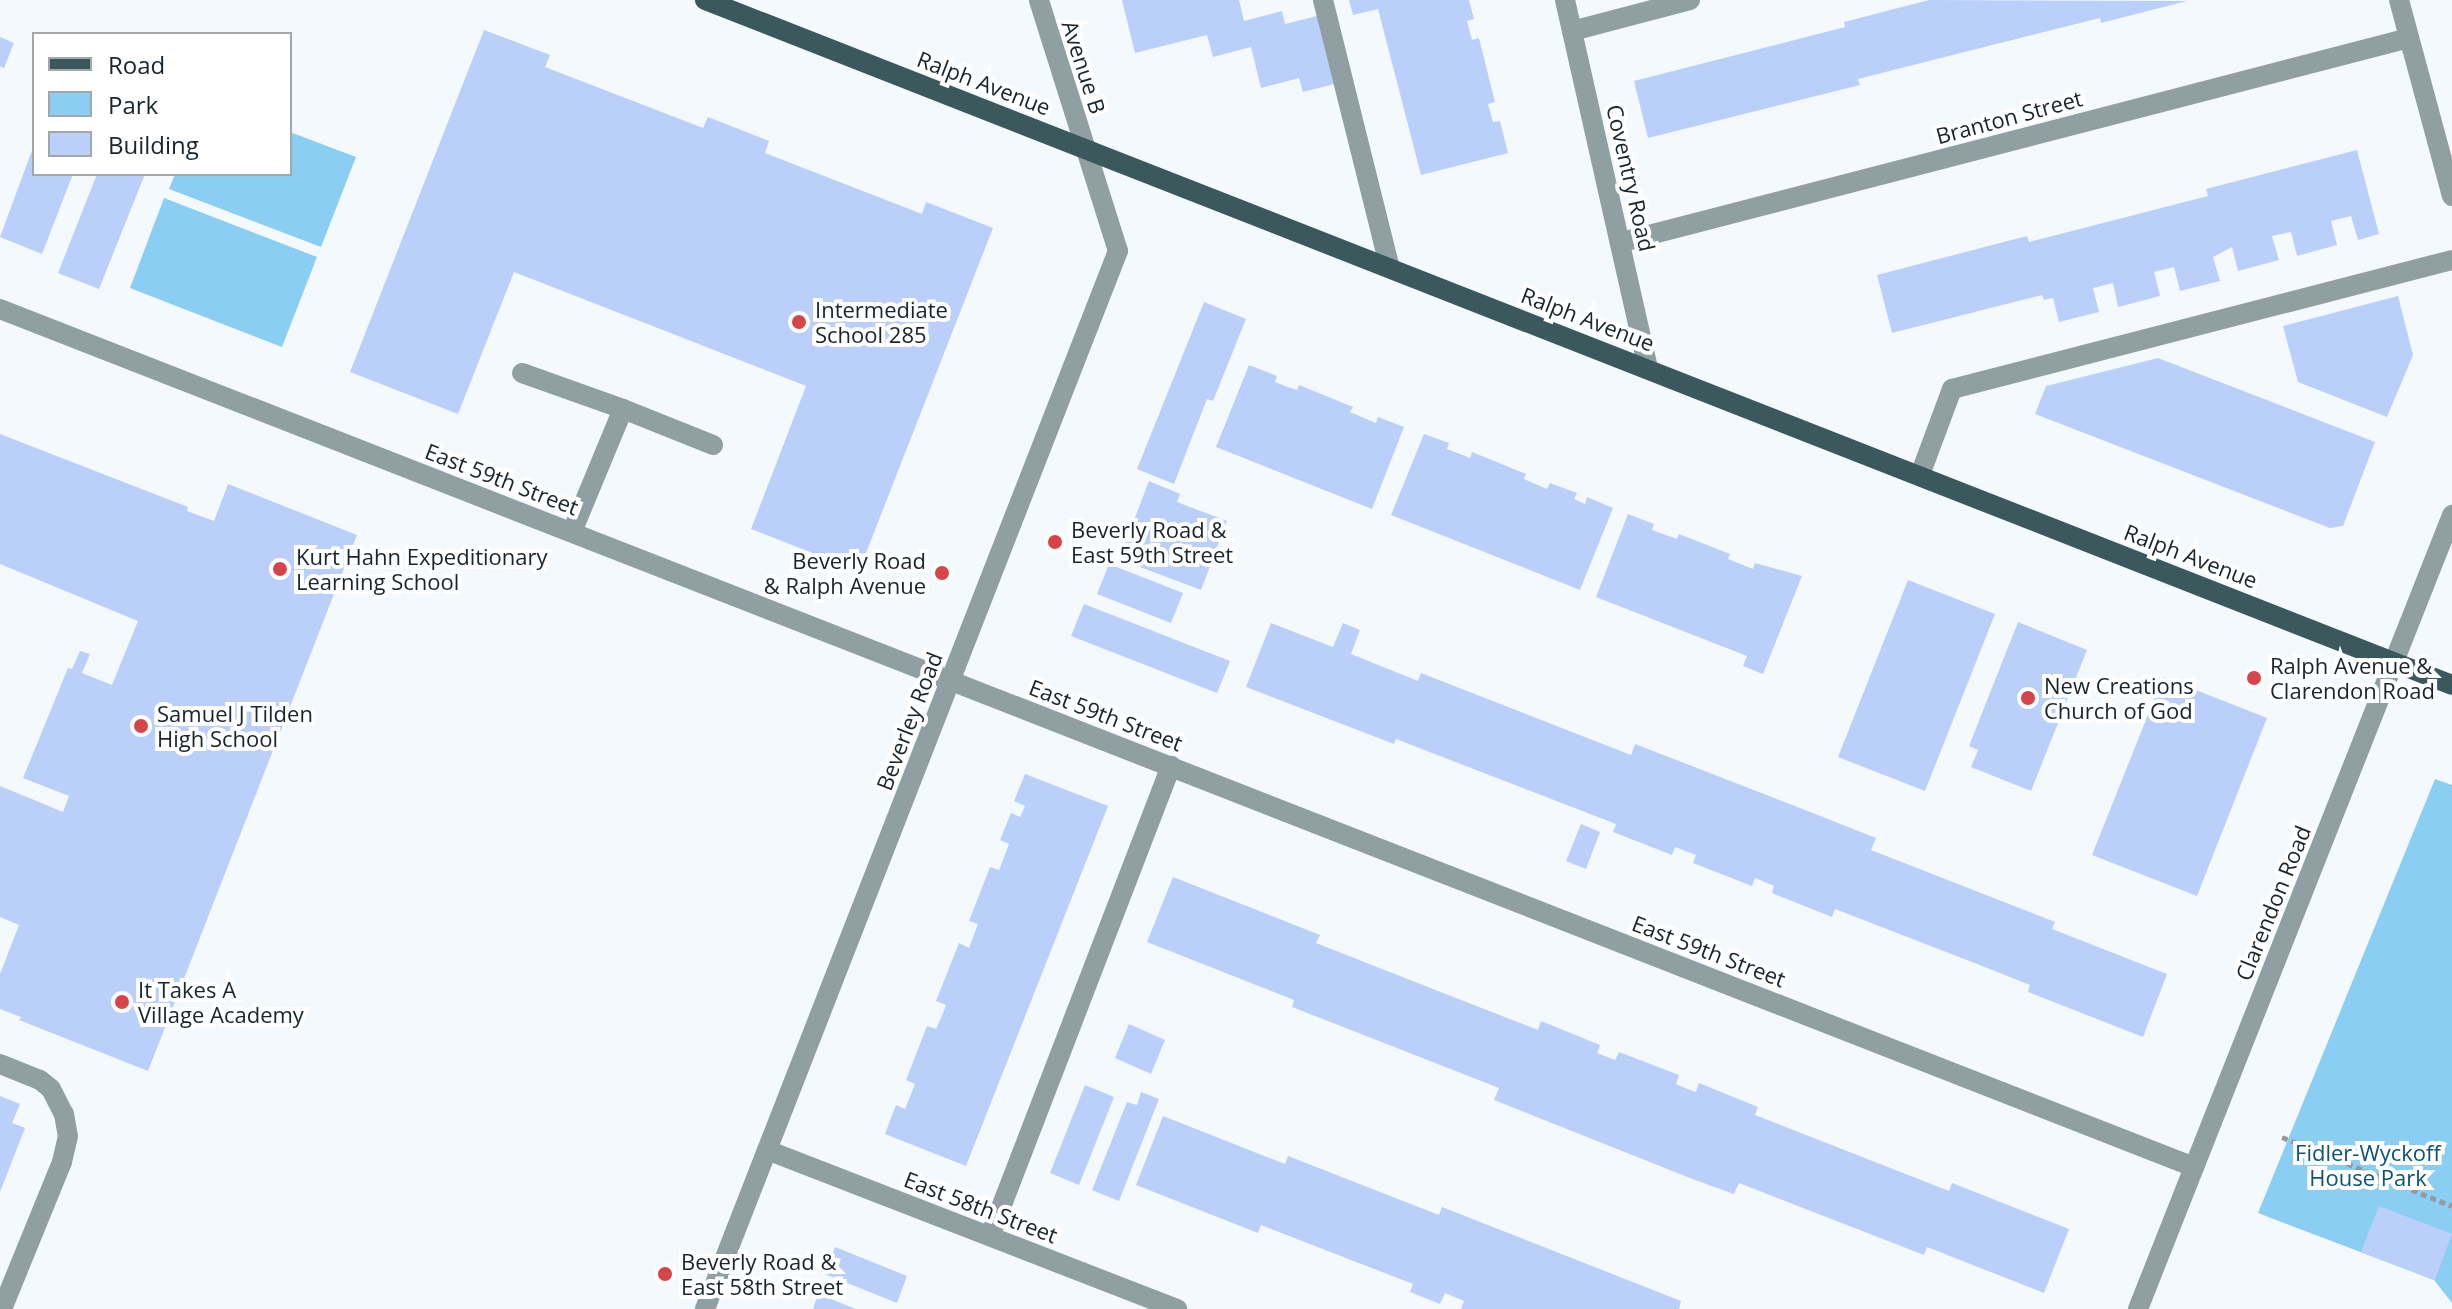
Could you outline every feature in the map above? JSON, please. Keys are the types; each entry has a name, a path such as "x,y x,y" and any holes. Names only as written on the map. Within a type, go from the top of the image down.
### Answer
{"main road":[{"name":"Ralph Avenue","path":"705,0 2452,685"}],"street":[{"name":"Avenue B","path":"1039,0 1085,148"},
{"path":"1323,0 1390,268"},
{"name":"Coventry Road","path":"1565,0 1648,368"},
{"path":"1572,31 1690,0"},
{"path":"2399,0 2452,196"},
{"name":"Branton Street","path":"1622,242 2409,38"},
{"name":"Beverley Road","path":"705,1309 1118,251 1085,148"},
{"path":"1920,475 1952,389 2452,260"},
{"name":"East 59th Street","path":"0,309 2194,1167"},
{"path":"522,373 713,445"},
{"path":"572,532 623,409"},
{"name":"Clarendon Road","path":"2138,1309 2452,515"},
{"path":"990,1236 1171,766"},
{"path":"0,1064 40,1080 51,1089 64,1114 68,1136 62,1162 2,1309"},
{"name":"East 58th Street","path":"767,1150 1177,1309"}],"path":[{"path":"2282,1137 2452,1206"}],"green space":[{"path":"292,133 356,157 321,247 169,189 174,176 292,176"},
{"path":"164,198 317,257 282,347 130,288"},
{"name":"Fidler-Wyckoff House Park","path":"2435,779 2452,785 2452,1303 2434,1280 2258,1213"}],"building":[{"path":"1122,0 1239,0 1244,21 1282,11 1285,24 1321,15 1338,83 1303,92 1299,78 1261,88 1251,47 1213,57 1207,35 1135,53"},
{"path":"1349,0 1469,0 1474,19 1467,21 1472,40 1479,38 1495,102 1488,104 1493,122 1500,121 1508,153 1421,175 1378,9 1353,15"},
{"path":"1929,0 2187,1 2101,23 2100,18 1917,64 1858,79 1860,85 1648,138 1634,81 1845,27 1844,22"},
{"name":"Intermediate School 285","path":"484,30 550,55 545,67 703,128 708,117 769,141 765,153 922,214 926,202 993,228 859,571 751,529 806,386 514,272 458,414 350,372"},
{"path":"0,37 14,43 4,68 0,66"},
{"path":"32,150 32,176 72,176 42,254 0,237"},
{"path":"2357,150 2379,234 2358,240 2351,216 2331,221 2337,245 2297,256 2291,232 2272,236 2279,260 2238,271 2232,247 2213,257 2220,281 2180,291 2174,267 2154,272 2160,296 2118,307 2113,283 2093,288 2099,312 2059,322 2053,298 2044,300 2042,295 1892,333 1877,275 2027,236 2029,242 2208,196 2206,189"},
{"path":"96,176 144,176 99,289 58,273"},
{"path":"2398,296 2413,355 2387,417 2298,382 2283,326"},
{"path":"1204,302 1246,319 1213,401 1207,399 1174,484 1137,469"},
{"path":"2158,358 2375,442 2343,526 2330,528 2035,414 2046,386"},
{"path":"1249,365 1277,376 1275,382 1297,390 1299,385 1353,407 1350,412 1376,423 1378,417 1404,427 1372,509 1216,447"},
{"name":"Samuel J Tilden High School","path":"0,434 188,507 187,511 214,521 228,484 357,535 148,1071 19,1020 21,1017 0,1009 0,974 19,925 0,917 0,786 63,812 69,796 23,778 68,668 72,669 80,651 90,654 82,673 112,685 138,621 0,564"},
{"path":"1424,434 1449,443 1447,449 1470,458 1472,452 1526,474 1524,479 1547,489 1550,483 1577,493 1574,499 1585,504 1587,497 1613,508 1580,590 1391,515"},
{"path":"1149,481 1180,494 1177,502 1227,521 1201,590 1119,559"},
{"path":"1628,514 1654,524 1652,530 1677,539 1679,534 1730,554 1728,559 1753,569 1755,563 1802,576 1763,674 1743,666 1747,656 1596,597"},
{"path":"1109,564 1183,593 1171,623 1097,594"},
{"path":"1908,580 1995,614 1925,791 1838,757"},
{"path":"1084,604 1230,661 1217,693 1071,636"},
{"name":"New Creations Church of God","path":"2018,622 2087,650 2031,791 1971,767 1978,750 1969,746"},
{"path":"1271,623 1333,647 1343,623 1360,630 1351,654 1418,681 1421,673 1631,755 1635,744 1795,806 1876,838 1871,850 2055,922 2052,929 2167,974 2143,1037 2028,992 2030,985 1972,962 1835,909 1832,917 1772,893 1774,886 1755,878 1752,886 1693,863 1696,855 1675,847 1672,855 1613,832 1616,824 1396,739 1394,744 1246,687"},
{"path":"2163,677 2267,718 2197,896 2092,855"},
{"path":"1025,774 1108,806 966,1166 885,1134 896,1105 905,1109 915,1084 906,1080 927,1026 936,1029 941,1018 946,1005 936,1001 959,943 969,948 978,924 969,921 990,867 999,870 1003,860 1009,844 1000,840 1011,813 1020,817 1025,806 1014,801"},
{"path":"1581,824 1600,832 1586,869 1566,861"},
{"path":"1173,877 1320,935 1316,943 1433,989 1538,1030 1541,1021 1600,1045 1597,1053 1615,1060 1619,1052 1679,1075 1676,1084 1685,1088 1696,1092 1699,1083 1758,1107 1755,1115 1949,1191 1952,1183 2069,1229 2044,1293 1927,1247 1924,1255 1739,1183 1734,1194 1695,1180 1494,1100 1499,1088 1292,1007 1294,1000 1147,942"},
{"path":"1129,1024 1165,1040 1151,1074 1115,1058"},
{"path":"1085,1085 1114,1097 1079,1185 1050,1173"},
{"path":"1141,1092 1159,1099 1119,1201 1092,1190 1127,1102 1137,1105"},
{"path":"0,1096 20,1104 12,1123 25,1128 0,1192"},
{"path":"1163,1116 1285,1164 1288,1156 1439,1215 1442,1207 1681,1301 1679,1309 1461,1309 1464,1301 1445,1293 1440,1304 1410,1292 1413,1284 1261,1225 1258,1233 1136,1185"},
{"path":"2379,1206 2452,1234 2435,1280 2361,1252"},
{"path":"835,1247 907,1276 897,1303 825,1274"},
{"path":"818,1294 856,1309 813,1309"}],"place":[{"name":"Intermediate School 285","path":"799,322"},
{"name":"Beverly Road & East 59th Street","path":"1055,542"},
{"name":"Kurt Hahn Expeditionary Learning School","path":"280,569"},
{"name":"Beverly Road & Ralph Avenue","path":"942,573"},
{"name":"Ralph Avenue & Clarendon Road","path":"2254,678"},
{"name":"New Creations Church of God","path":"2028,698"},
{"name":"Samuel J Tilden High School","path":"141,726"},
{"name":"It Takes A Village Academy","path":"122,1002"},
{"name":"Beverly Road & East 58th Street","path":"665,1274"}]}
